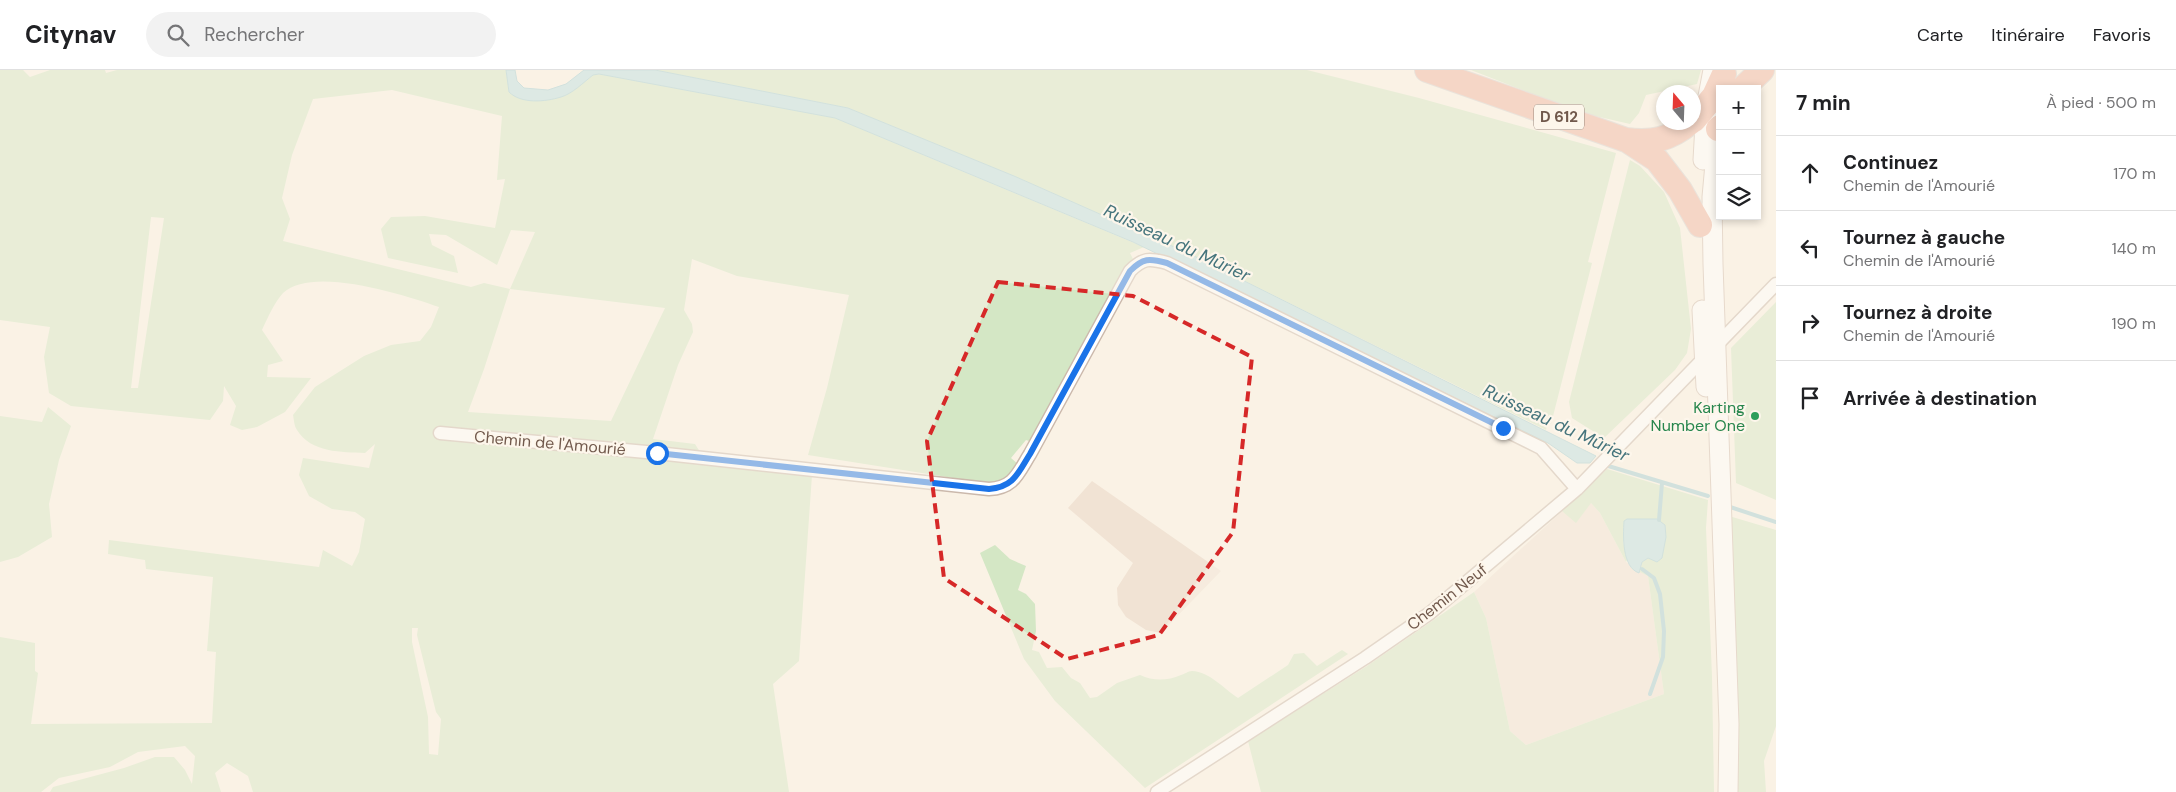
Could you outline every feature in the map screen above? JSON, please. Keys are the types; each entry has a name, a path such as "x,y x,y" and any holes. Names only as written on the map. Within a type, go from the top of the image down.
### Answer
{"highway":[{"name":"D 612","path":"1427,70 1626,140 1648,143 1666,138 1708,119 1725,78 1762,70"},
{"name":"D 612","path":"1626,140 1657,160 1680,190 1700,225"}],"main road":[{"path":"1708,119 1700,225 1704,360 1724,608"},
{"path":"1708,119 1729,724 1728,792"}],"street":[{"name":"Chemin de l'Amourié","path":"440,433 657,453 989,489 1000,488 1016,478 1130,271 1140,261 1154,259 1167,263 1540,448 1577,489"},
{"name":"Chemin Neuf","path":"1157,792 1365,658 1430,613 1577,489 1601,462 1704,360 1776,284"}],"highlighted area":[{"path":"998,282 1133,296 1252,357 1233,532 1159,635 1067,659 944,578 927,441"}],"shaded area":[{"path":"1092,481 1221,571 1161,633 1146,630 1126,617 1118,605 1117,588 1133,563 1068,508"},
{"path":"1582,493 1600,513 1626,562 1648,576 1664,694 1526,745 1510,731 1486,618 1474,592"}],"green space":[{"path":"0,70 23,70 30,77 50,70 105,70 106,73 117,70 506,70 509,92 564,96 593,75 600,74 835,118 1144,247 1130,253 1133,259 1032,442 1026,440 1011,458 1018,464 1015,469 1004,478 985,483 808,455 827,388 849,295 737,276 692,259 684,310 692,324 693,332 678,365 653,439 695,444 707,463 812,475 799,661 773,684 789,792 253,792 248,776 227,763 215,773 221,792 50,792 53,787 124,768 155,757 174,757 185,770 192,784 195,756 185,746 138,752 110,767 59,778 41,792 0,792 0,637 35,643 35,671 38,673 31,724 212,723 216,652 207,651 213,577 146,569 145,560 108,554 109,540 319,567 323,550 352,566 359,552 365,519 355,512 332,509 309,496 299,475 303,458 369,468 375,444 365,453 328,450 319,447 303,438 296,428 293,415 315,387 364,356 391,345 420,341 431,327 439,307 382,290 336,282 315,282 297,285 283,293 262,330 283,361 268,365 267,377 311,378 285,412 257,427 242,430 230,425 236,406 224,386 223,401 210,420 71,406 49,393 44,357 50,327 0,320","holes":["392,90 502,116 497,180 505,179 495,228 425,216 391,217 381,229 388,258 458,273 454,256 432,245 429,234 446,235 497,265 511,230 535,232 510,289 484,283 471,287 283,241 290,219 282,198 292,155 313,99","151,217 164,218 138,388 131,388","510,289 665,308 611,421 468,412","412,628 418,628 417,635 436,712 441,719 438,755 429,754 428,717 412,642"]},
{"path":"655,70 1307,70 1419,98 1616,153 1588,262 1592,263 1551,424 1548,423 1546,430 1190,254 1014,176 848,108"},
{"path":"1471,70 1701,70 1697,84 1656,85 1656,93 1646,95 1639,113 1630,124 1578,112"},
{"path":"1630,160 1640,166 1664,192 1680,228 1691,329 1687,353 1675,370 1604,438 1572,418 1569,402"},
{"name":"Karting Number One","path":"1776,302 1776,500 1736,483 1731,348"},
{"path":"48,407 71,426 59,460 49,504 52,537 18,557 0,562 0,416 42,422"},
{"path":"1607,469 1708,500 1706,528 1714,792 1261,792 1248,741 1367,666 1474,592 1486,618 1510,731 1526,745 1664,694 1648,576 1640,572 1642,562 1648,558 1653,561 1623,541 1626,562 1600,513 1591,503 1576,523 1562,511"},
{"path":"1729,516 1776,530 1776,726 1764,761 1766,792 1737,792"},
{"path":"995,545 1010,559 1026,566 1018,590 1026,594 1035,604 1036,631 1032,650 1039,652 1047,668 1062,667 1071,678 1080,683 1090,698 1097,697 1117,683 1140,675 1155,679 1165,679 1192,671 1211,677 1238,698 1288,665 1294,654 1304,653 1317,666 1342,650 1348,654 1145,788 1055,701 1024,659 980,553"}],"water":[{"path":"506,70 515,70 517,81 524,88 548,90 566,84 584,70 655,70 848,108 1014,176 1190,254 1596,456 1590,463 1577,463 1548,443 1133,242 835,118 599,74 593,75 574,91 561,97 541,101 520,99 509,92"},
{"path":"1627,519 1657,519 1665,525 1666,537 1662,558 1657,562 1648,558 1642,562 1639,573 1629,565 1625,551 1624,521"}],"waterway":[{"name":"Ruisseau du Mûrier","path":"1605,465 1708,496"},
{"path":"1659,520 1662,483"},
{"name":"Ruisseau du Mûrier","path":"1727,506 1776,522"},
{"path":"1642,569 1654,578 1660,594 1664,631 1663,657 1650,694"}],"place":[{"name":"Karting Number One","path":"1755,416"}],"route":[{"path":"657,453 989,489 1000,488 1016,478 1130,271 1140,261 1154,259 1167,263 1503,428"}]}
